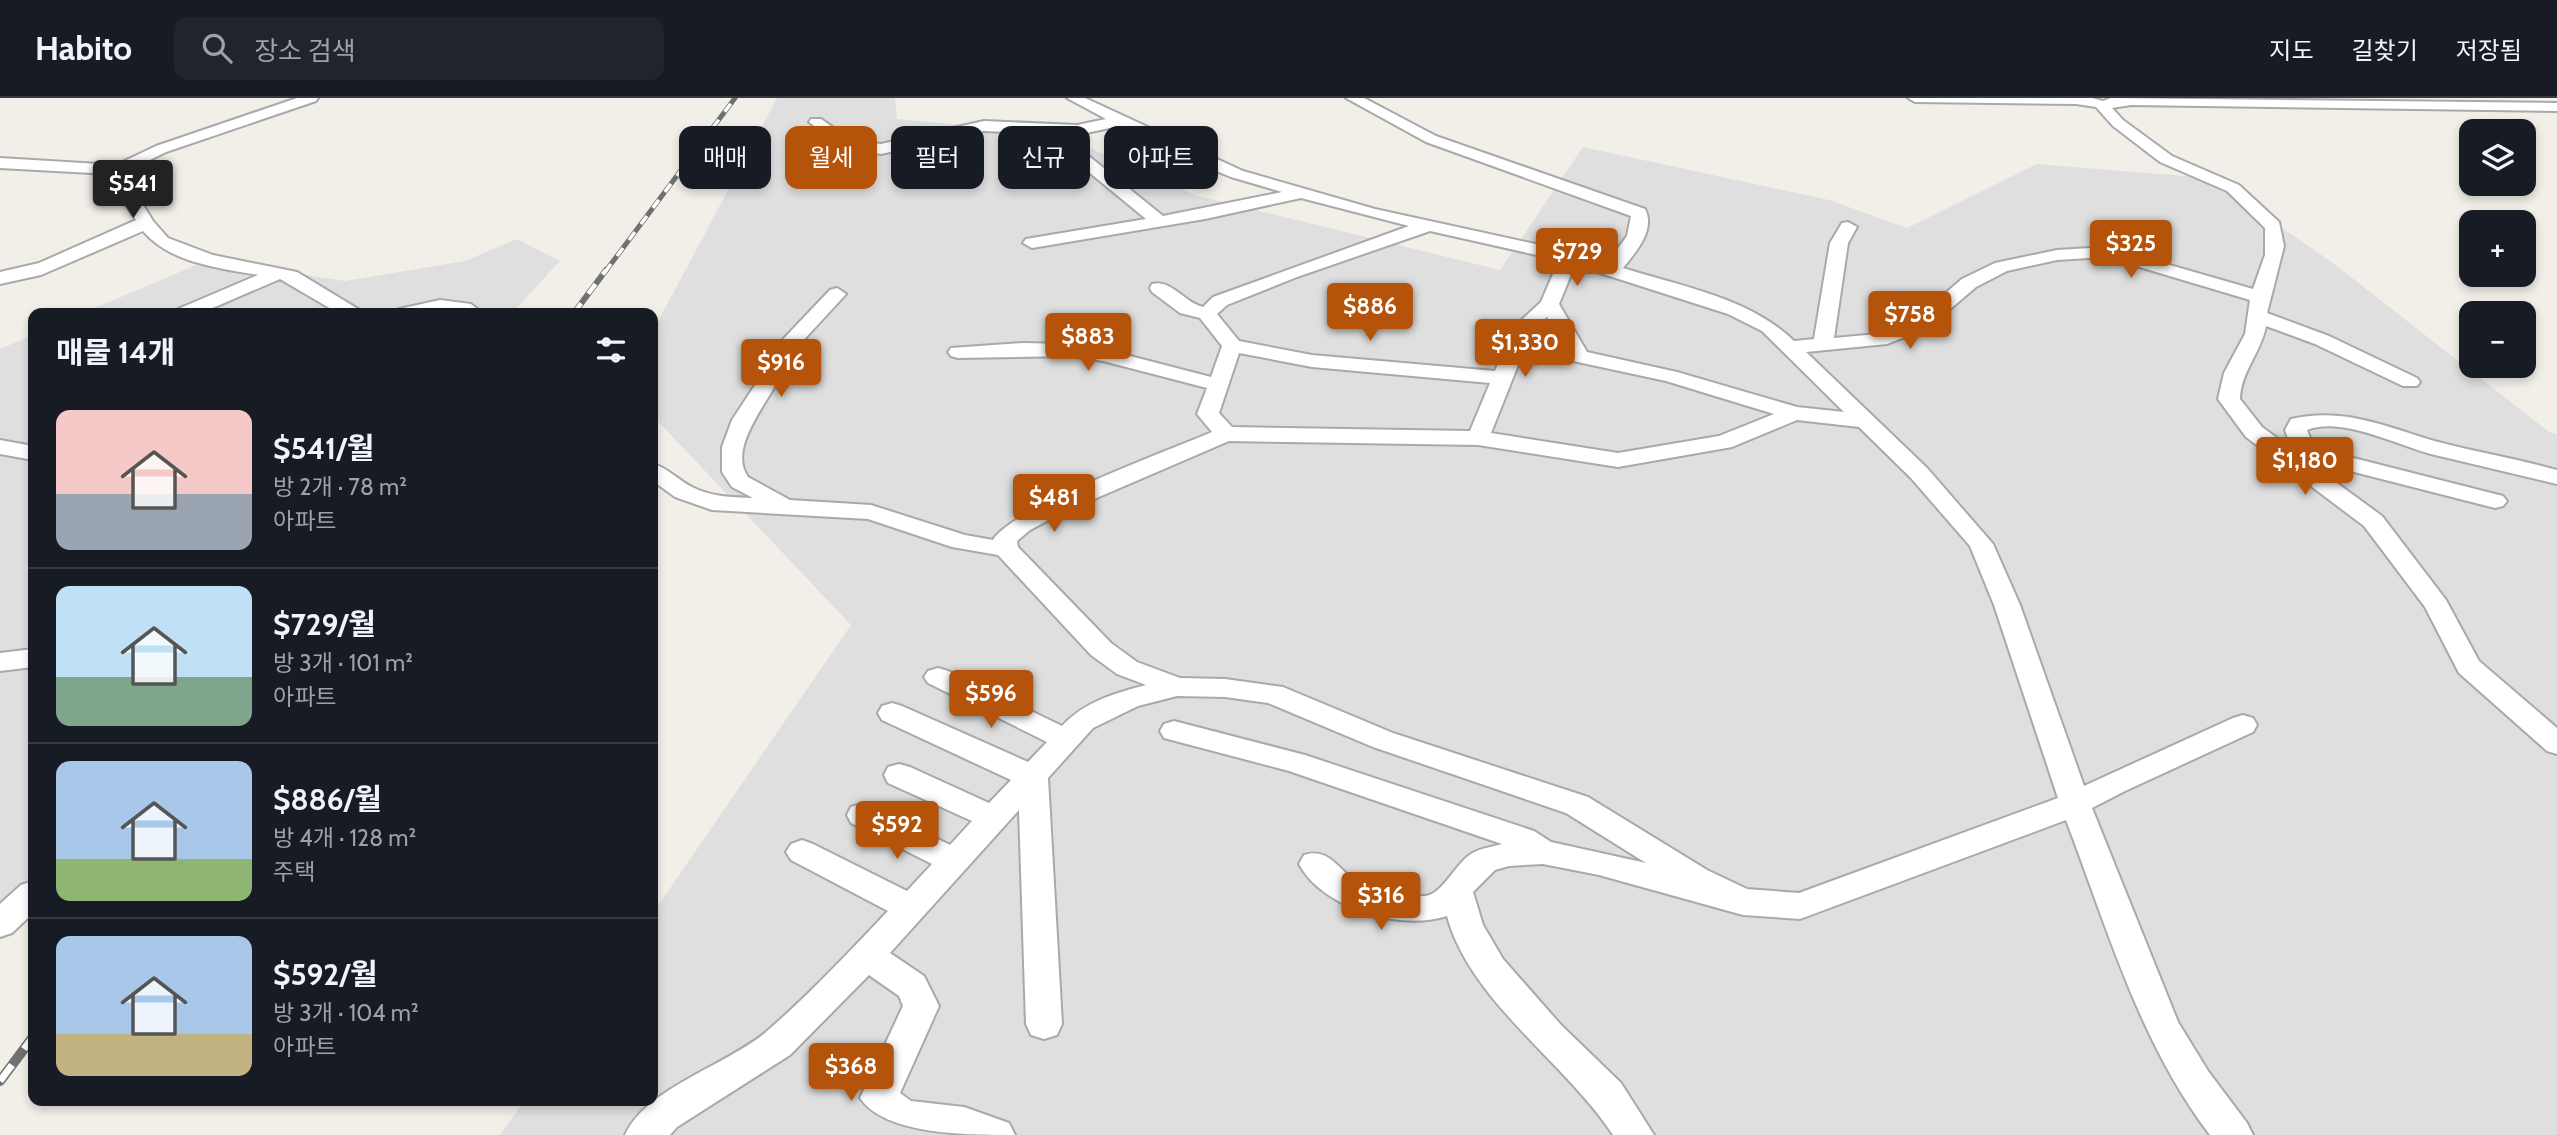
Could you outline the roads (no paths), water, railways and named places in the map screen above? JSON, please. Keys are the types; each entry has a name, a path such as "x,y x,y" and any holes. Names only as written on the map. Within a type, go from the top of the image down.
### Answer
{"street":[{"path":"0,163 118,170 161,149 311,98"},
{"path":"1074,98 1214,166 1298,193 1569,257 1735,310 1769,327 1919,473 1981,544 2007,605 2075,804 2162,1026 2206,1100 2234,1135"},
{"path":"1353,98 1432,139 1639,214 1641,220 1638,230 1611,270"},
{"path":"1915,98 2071,100 2096,103 2132,101 2557,107"},
{"path":"2096,103 2166,159 2233,188 2273,226 2276,235 2275,255 2258,306 2254,338 2233,372 2229,399 2255,432 2304,460 2372,521 2437,606 2469,667 2557,744"},
{"path":"816,122 848,145 881,149 984,126 1064,130 1092,128 1120,121"},
{"path":"1090,165 1159,221"},
{"path":"118,170 118,179 145,222 162,242"},
{"path":"1032,243 1276,200 1298,193"},
{"path":"0,278 47,268 145,222"},
{"path":"1207,314 1220,300 1429,225"},
{"path":"1824,344 1839,243 1848,227"},
{"path":"105,242 124,239 162,242 208,260 279,273 295,279 343,308"},
{"path":"1790,346 1880,340 1894,336 1921,324 1969,283 2001,267 2057,255 2107,252 2258,306 2410,382"},
{"path":"1478,438 1523,328 1549,304 1569,257"},
{"path":"197,308 279,273"},
{"path":"1159,288 1187,309 1207,314 1232,346 1312,361 1504,377"},
{"path":"789,508 740,482 733,472 733,447 743,419 775,370 778,356 837,294"},
{"path":"1549,304 1580,357 1670,376 1796,413 1866,421"},
{"path":"431,308 446,305 465,308"},
{"path":"1226,434 1208,414 1232,346"},
{"path":"958,352 1080,351 1144,365 1183,378 1217,384"},
{"path":"1177,687 1127,668 1101,649 1006,548 1005,539 1021,525 1226,434 1478,438 1618,460 1724,442 1796,413"},
{"path":"2304,460 2296,430 2299,424 2319,419 2356,423 2433,448 2557,477"},
{"path":"0,447 28,452"},
{"path":"2304,460 2355,464 2495,501"},
{"path":"658,474 683,492 712,503 871,512 961,542 1006,548"},
{"path":"0,662 28,658"},
{"path":"938,677 1065,739"},
{"path":"644,1135 664,1115 777,1044 911,908 995,819 1065,739 1099,710 1124,700 1177,687 1225,688 1273,694 1383,740 1577,805 1696,879 1743,902"},
{"path":"892,713 1033,777"},
{"path":"1315,864 1347,892 1389,906 1426,909 1441,905 1457,892 1465,877 1484,861 1509,854 1543,852 1599,863 1743,902 1800,906 2075,804 2114,783 2243,724"},
{"path":"1174,731 1295,762 1523,839 1543,852"},
{"path":"899,775 995,819"},
{"path":"1033,777 1044,1024"},
{"path":"862,815 955,861"},
{"path":"802,852 911,908"},
{"path":"1457,892 1467,928 1491,969 1548,1036 1608,1095 1635,1135"},
{"path":"0,925 28,899"},
{"path":"866,955 912,986 920,1006 879,1098 887,1109 902,1119 974,1126 996,1135"}],"railway":[{"path":"605,272 735,98"},
{"path":"578,308 606,270"},
{"path":"0,1081 28,1044"}]}
